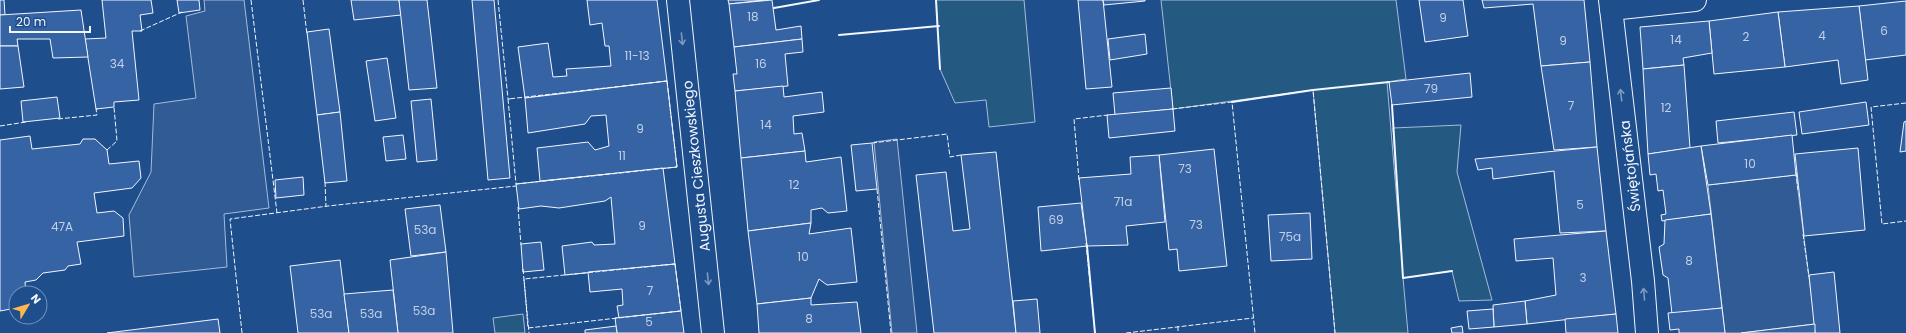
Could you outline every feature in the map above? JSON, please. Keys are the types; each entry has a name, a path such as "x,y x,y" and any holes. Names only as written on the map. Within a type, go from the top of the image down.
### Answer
{"street":[{"name":"Augusta Cieszkowskiego","path":"678,0 713,333"},
{"path":"1611,5 1695,0"},
{"name":"Świętojańska","path":"1611,5 1643,281 1647,333"}],"shaded area":[{"path":"204,0 244,0 269,208 224,214 227,267 134,277 129,215 151,172 154,104 196,98 186,16 205,11"},
{"path":"936,0 1024,0 1035,122 989,127 986,100 955,103 940,69"},
{"path":"1161,0 1396,0 1406,79 1387,82 1401,251 1393,128 1461,125 1457,172 1492,300 1459,301 1452,271 1403,278 1408,333 1335,333 1313,90 1173,109"},
{"path":"897,139 917,333 892,333 874,142"},
{"path":"1796,175 1815,324 1741,333 1725,333 1708,185"},
{"path":"523,314 525,333 495,333 493,318"}],"building":[{"path":"0,0 4,0 5,15 0,15"},
{"path":"102,0 151,0 153,13 140,15 142,31 132,31 139,100 114,102 114,107 96,109 85,39 106,38"},
{"path":"177,0 199,0 200,10 179,13"},
{"path":"351,0 399,0 401,15 354,20"},
{"path":"399,0 427,0 437,88 409,90"},
{"path":"472,0 494,0 510,178 488,180"},
{"path":"587,0 657,0 667,81 525,98 518,47 548,43 553,77 567,76 566,69 611,66 609,46 605,46 602,23 590,25"},
{"path":"728,0 765,0 729,4"},
{"path":"772,0 776,30 801,26 802,39 734,47 729,4"},
{"path":"1078,0 1103,0 1112,87 1086,89"},
{"path":"1103,0 1145,0 1145,1 1104,5"},
{"path":"1419,0 1463,0 1468,36 1425,42"},
{"path":"1482,0 1584,0 1590,62 1541,66 1533,4 1484,8"},
{"path":"1906,1 1906,55 1865,60 1859,6"},
{"path":"1859,6 1868,80 1841,84 1838,60 1785,67 1778,12"},
{"path":"81,10 88,57 53,58 50,39 17,39 18,46 0,46 0,15"},
{"path":"1778,12 1785,67 1714,74 1709,21"},
{"path":"1709,21 1712,53 1683,58 1684,65 1643,69 1640,27"},
{"path":"329,29 340,112 317,115 307,32"},
{"path":"1145,34 1147,54 1110,60 1108,39"},
{"path":"802,39 803,52 785,54 788,86 735,91 733,74 737,74 734,47"},
{"path":"0,46 18,46 24,87 0,89"},
{"path":"387,58 396,118 375,121 366,61"},
{"path":"1590,62 1597,147 1554,150 1541,66"},
{"path":"1684,65 1690,148 1648,154 1643,69"},
{"path":"1470,73 1472,97 1392,105 1389,82"},
{"path":"667,81 677,167 540,181 537,148 588,142 595,150 609,146 606,115 591,116 585,124 528,133 525,98"},
{"path":"783,86 784,97 822,92 824,112 793,116 794,134 802,133 805,151 741,158 735,91"},
{"path":"1171,88 1173,109 1115,115 1113,93"},
{"path":"57,97 60,118 23,122 21,101"},
{"path":"431,99 437,160 417,162 411,101"},
{"path":"1866,102 1869,125 1802,134 1799,112"},
{"path":"1173,109 1175,131 1109,138 1107,115"},
{"path":"340,112 347,181 325,183 317,115"},
{"path":"1794,112 1797,135 1718,143 1716,121"},
{"path":"1906,121 1906,151 1900,152 1904,122"},
{"path":"403,135 406,159 386,161 383,137"},
{"path":"1792,135 1796,175 1708,185 1701,146"},
{"path":"30,136 32,149 80,144 83,139 95,139 107,150 109,164 139,161 141,178 132,188 94,193 97,213 114,211 123,218 124,236 77,242 81,264 68,266 65,270 43,273 36,280 25,282 25,285 8,285 8,310 0,311 0,140"},
{"path":"872,143 877,189 856,191 851,145"},
{"path":"1701,146 1711,214 1662,221 1661,215 1666,214 1663,190 1658,191 1656,174 1650,175 1648,154"},
{"path":"1597,147 1606,231 1560,233 1554,171 1493,179 1492,168 1478,170 1475,159"},
{"path":"1858,148 1865,230 1804,236 1795,154"},
{"path":"1214,149 1227,266 1179,271 1177,249 1169,250 1159,155"},
{"path":"805,151 806,162 841,157 847,211 828,213 822,208 811,210 811,223 748,231 741,158"},
{"path":"996,152 1016,333 934,333 916,175 946,172 953,231 970,229 961,155"},
{"path":"1159,155 1165,222 1126,226 1128,245 1087,246 1079,178 1131,174 1130,157"},
{"path":"663,168 675,264 565,275 562,246 592,242 594,245 615,244 611,197 605,201 559,208 541,206 519,209 516,184"},
{"path":"303,177 304,195 276,198 275,180"},
{"path":"1081,203 1087,246 1041,251 1038,207"},
{"path":"440,205 446,252 411,256 405,209"},
{"path":"1310,213 1312,259 1271,261 1268,215"},
{"path":"1711,214 1722,308 1672,314 1668,278 1663,275 1659,247 1664,244 1665,220"},
{"path":"811,223 809,234 851,228 857,282 827,285 819,279 811,298 757,304 748,231"},
{"path":"1606,231 1616,314 1527,324 1525,301 1556,295 1553,258 1516,261 1514,239"},
{"path":"541,242 544,270 523,272 521,244"},
{"path":"446,252 453,333 398,333 390,260"},
{"path":"340,260 349,333 298,333 290,266"},
{"path":"675,264 681,311 619,318 617,306 623,305 622,289 590,292 588,272"},
{"path":"1834,272 1840,333 1815,333 1809,275"},
{"path":"393,290 398,333 349,333 344,294"},
{"path":"811,298 811,305 857,302 861,333 759,333 757,304"},
{"path":"1037,299 1040,333 1016,333 1013,301"},
{"path":"1525,301 1527,324 1494,327 1493,305"},
{"path":"1722,308 1725,333 1679,333 1679,329 1670,330 1668,313"},
{"path":"1493,309 1494,327 1469,329 1467,311"},
{"path":"681,311 684,333 617,333 615,318"},
{"path":"1616,314 1618,333 1566,333 1565,319"},
{"path":"218,319 220,333 107,333"},
{"path":"1815,324 1815,333 1741,333"},
{"path":"616,326 617,333 585,333 585,330"},
{"path":"1462,326 1463,333 1452,333 1451,328"}],"fence":[{"path":"251,0 277,213"},
{"path":"303,0 307,35"},
{"path":"498,0 508,99 510,99"},
{"path":"140,31 182,12"},
{"path":"667,81 677,167 516,184 508,99 667,81"},
{"path":"1232,102 1313,90 1335,333"},
{"path":"1172,109 1232,102 1255,333"},
{"path":"1906,103 1871,107 1882,224 1906,221"},
{"path":"107,150 117,141 114,107"},
{"path":"58,119 97,115 96,109 99,109"},
{"path":"1079,180 1074,119 1108,115"},
{"path":"0,126 26,122"},
{"path":"872,143 947,134 950,157 961,155"},
{"path":"1796,172 1798,190"},
{"path":"325,182 326,207"},
{"path":"242,333 230,219 328,206 516,186"},
{"path":"877,189 891,333"},
{"path":"518,207 521,245"},
{"path":"1803,234 1809,277"},
{"path":"1086,243 1095,333"},
{"path":"675,264 681,311 528,328 524,279 675,264"},
{"path":"523,269 529,333"},
{"path":"1126,333 1253,318"},
{"path":"1178,326 1178,333"}],"wall":[{"path":"774,8 819,0"},
{"path":"936,0 940,69"},
{"path":"839,35 939,26"},
{"path":"1232,102 1313,90 1389,82"},
{"path":"1392,105 1403,278 1452,271"},
{"path":"1087,246 1095,333"}]}
